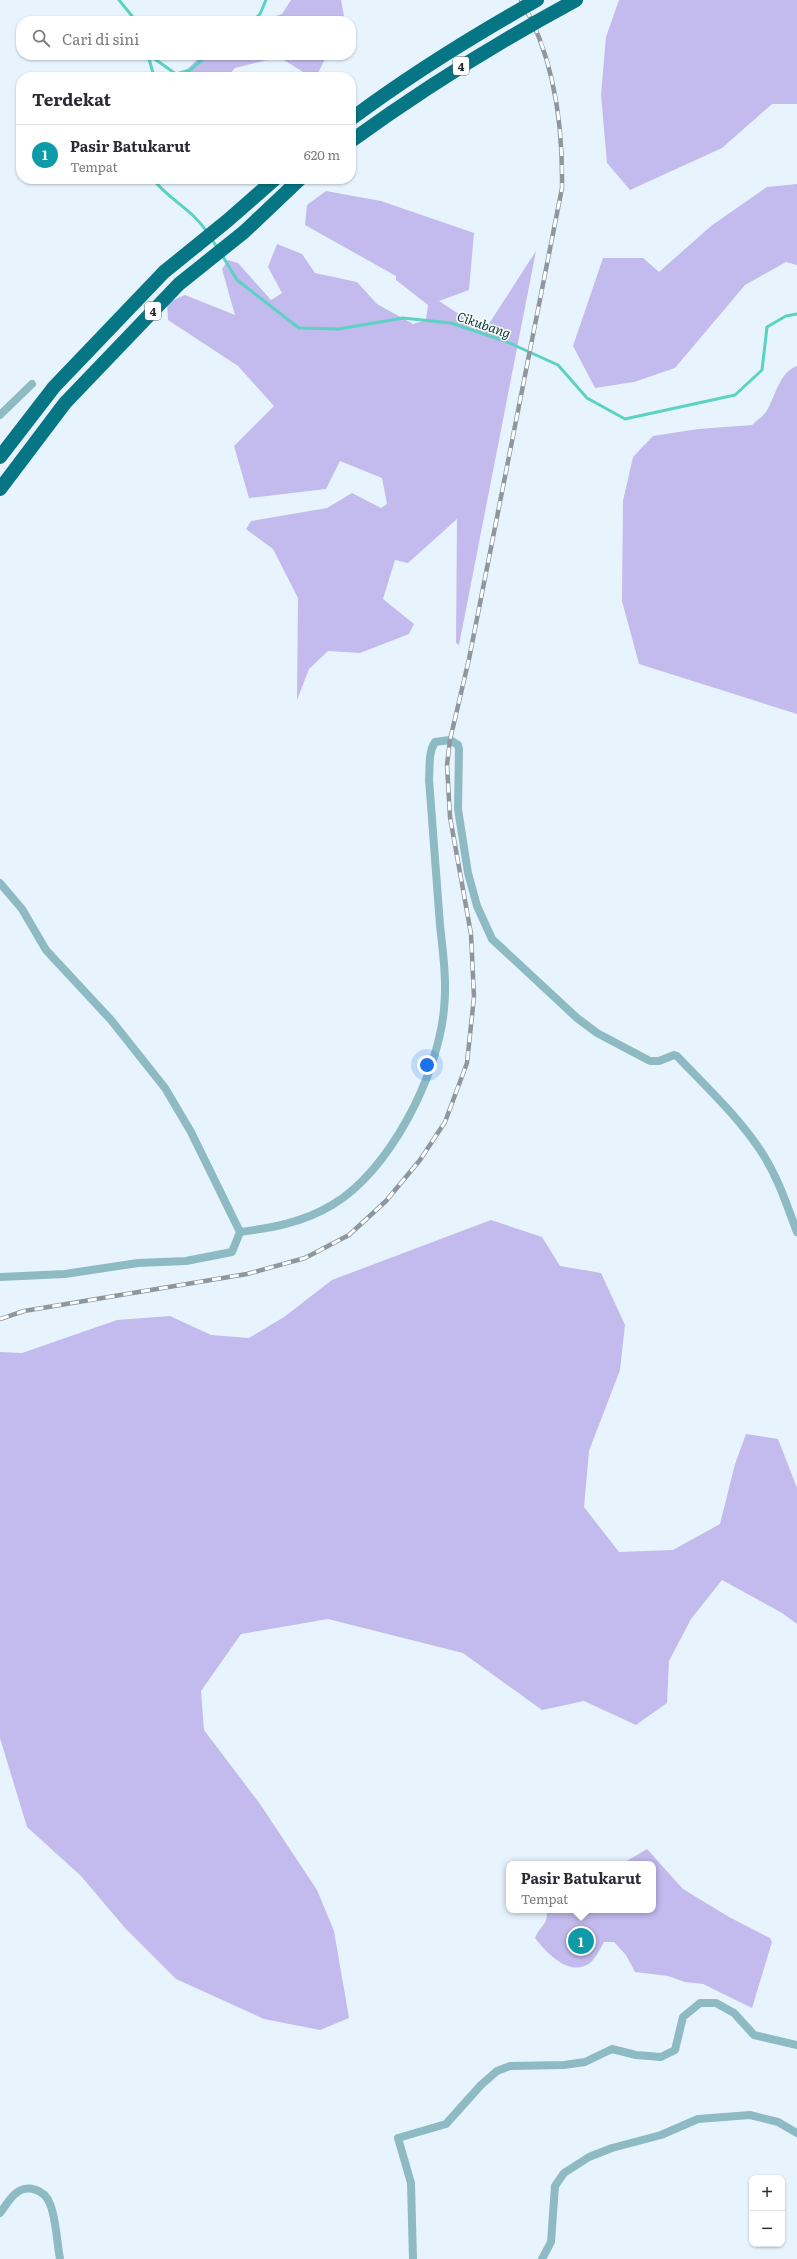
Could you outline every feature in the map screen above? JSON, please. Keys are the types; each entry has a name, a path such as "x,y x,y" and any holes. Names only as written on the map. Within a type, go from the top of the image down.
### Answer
{"highway":[{"name":"4","path":"356,115 383,95 497,23 537,0"},
{"name":"4","path":"356,137 412,96 509,36 576,0"},
{"name":"4","path":"0,456 54,388 164,272 227,221 269,184"},
{"name":"4","path":"0,489 65,403 179,284 244,232 295,184"}],"street":[{"path":"0,415 32,384"},
{"path":"240,1232 278,1226 312,1215 332,1205 359,1185 390,1149 424,1086 435,1058 442,1030 445,988 429,780 430,760 432,748 435,742 450,740 458,744 459,749 458,808 468,873 477,906 492,939 576,1018 597,1033 650,1061 659,1061 674,1055 677,1056 733,1117 760,1150 783,1195 797,1232"},
{"path":"0,883 22,909 46,950 111,1020 165,1088 191,1132 240,1232 232,1252 199,1259 138,1263 65,1274 0,1276"},
{"path":"414,2259 411,2183 398,2138 446,2124 481,2085 497,2071 510,2066 564,2065 584,2062 612,2048 636,2055 662,2057 675,2050 682,2017 700,2003 716,2003 734,2013 754,2035 797,2045"},
{"path":"542,2259 551,2242 555,2186 564,2173 589,2157 606,2150 661,2135 698,2118 750,2115 778,2122 797,2133"},
{"path":"0,2213 16,2193 26,2188 34,2189 44,2195 50,2204 60,2259"}],"shaded area":[{"path":"291,0 341,0 344,16 276,16 282,14"},
{"path":"619,0 797,0 797,104 772,104 722,148 630,190 607,163 601,95 606,37"},
{"path":"197,60 267,60 235,68 231,72 184,72"},
{"path":"284,60 324,60 318,72 303,72"},
{"path":"797,184 797,265 786,262 745,285 675,368 634,382 595,388 573,346 603,258 643,258 659,272 711,226 767,187"},
{"path":"326,191 381,201 474,233 469,290 439,301 462,316 472,328 485,330 536,251 459,645 456,643 457,519 408,563 395,560 383,599 414,624 409,634 360,653 328,651 309,669 297,700 298,598 273,549 246,529 251,521 327,508 352,493 381,508 387,504 382,478 340,461 326,489 249,498 234,446 274,406 238,366 168,320 167,303 185,295 235,315 222,269 228,260 238,263 271,300 282,293 268,267 277,244 302,254 315,273 357,282 377,304 413,324 426,320 428,305 396,280 396,276 305,225 307,205"},
{"path":"797,366 797,714 639,664 622,601 623,501 633,457 653,436 698,429 752,425 766,412 778,386 786,374"},
{"path":"491,1220 542,1237 560,1266 601,1273 625,1325 620,1370 589,1451 584,1507 619,1552 673,1550 720,1524 735,1464 746,1434 778,1439 797,1488 797,1624 782,1613 722,1580 691,1619 669,1661 667,1703 636,1725 584,1701 542,1710 463,1653 328,1619 241,1634 201,1691 204,1730 260,1804 317,1890 334,1931 349,2018 320,2030 264,2019 176,1979 125,1928 81,1876 27,1827 0,1738 0,1352 22,1353 117,1320 170,1316 211,1335 249,1338 284,1317 332,1280"},
{"path":"647,1849 683,1889 729,1917 770,1938 772,1942 752,2008 703,1984 685,1982 668,1976 635,1972 626,1955 614,1942 604,1942 592,1961 582,1967 566,1965 545,1950 535,1938 547,1918 547,1913 656,1913 656,1861 627,1861"}],"waterway":[{"name":"Cikubang","path":"119,0 132,16"},
{"path":"258,16 266,0"},
{"name":"Cikubang","path":"149,60 153,72"},
{"path":"156,60 173,72"},
{"path":"183,72 190,70 202,60"},
{"name":"Cikubang","path":"157,184 195,217 207,232"},
{"name":"Cikubang","path":"211,238 218,249"},
{"name":"Cikubang","path":"222,255 237,280 299,328 339,329 403,318 451,323 505,341 558,365 587,398 625,419 735,395 762,370 767,327 786,316 797,314"}],"railway":[{"path":"0,1319 24,1311 247,1274 305,1258 349,1235 386,1201 420,1160 445,1122 467,1063 474,997 471,934 450,817 447,765 450,740 469,659 562,188 561,140 549,67 532,22 521,0"}],"place":[{"name":"Pasir Batukarut","path":"581,1941"}]}
